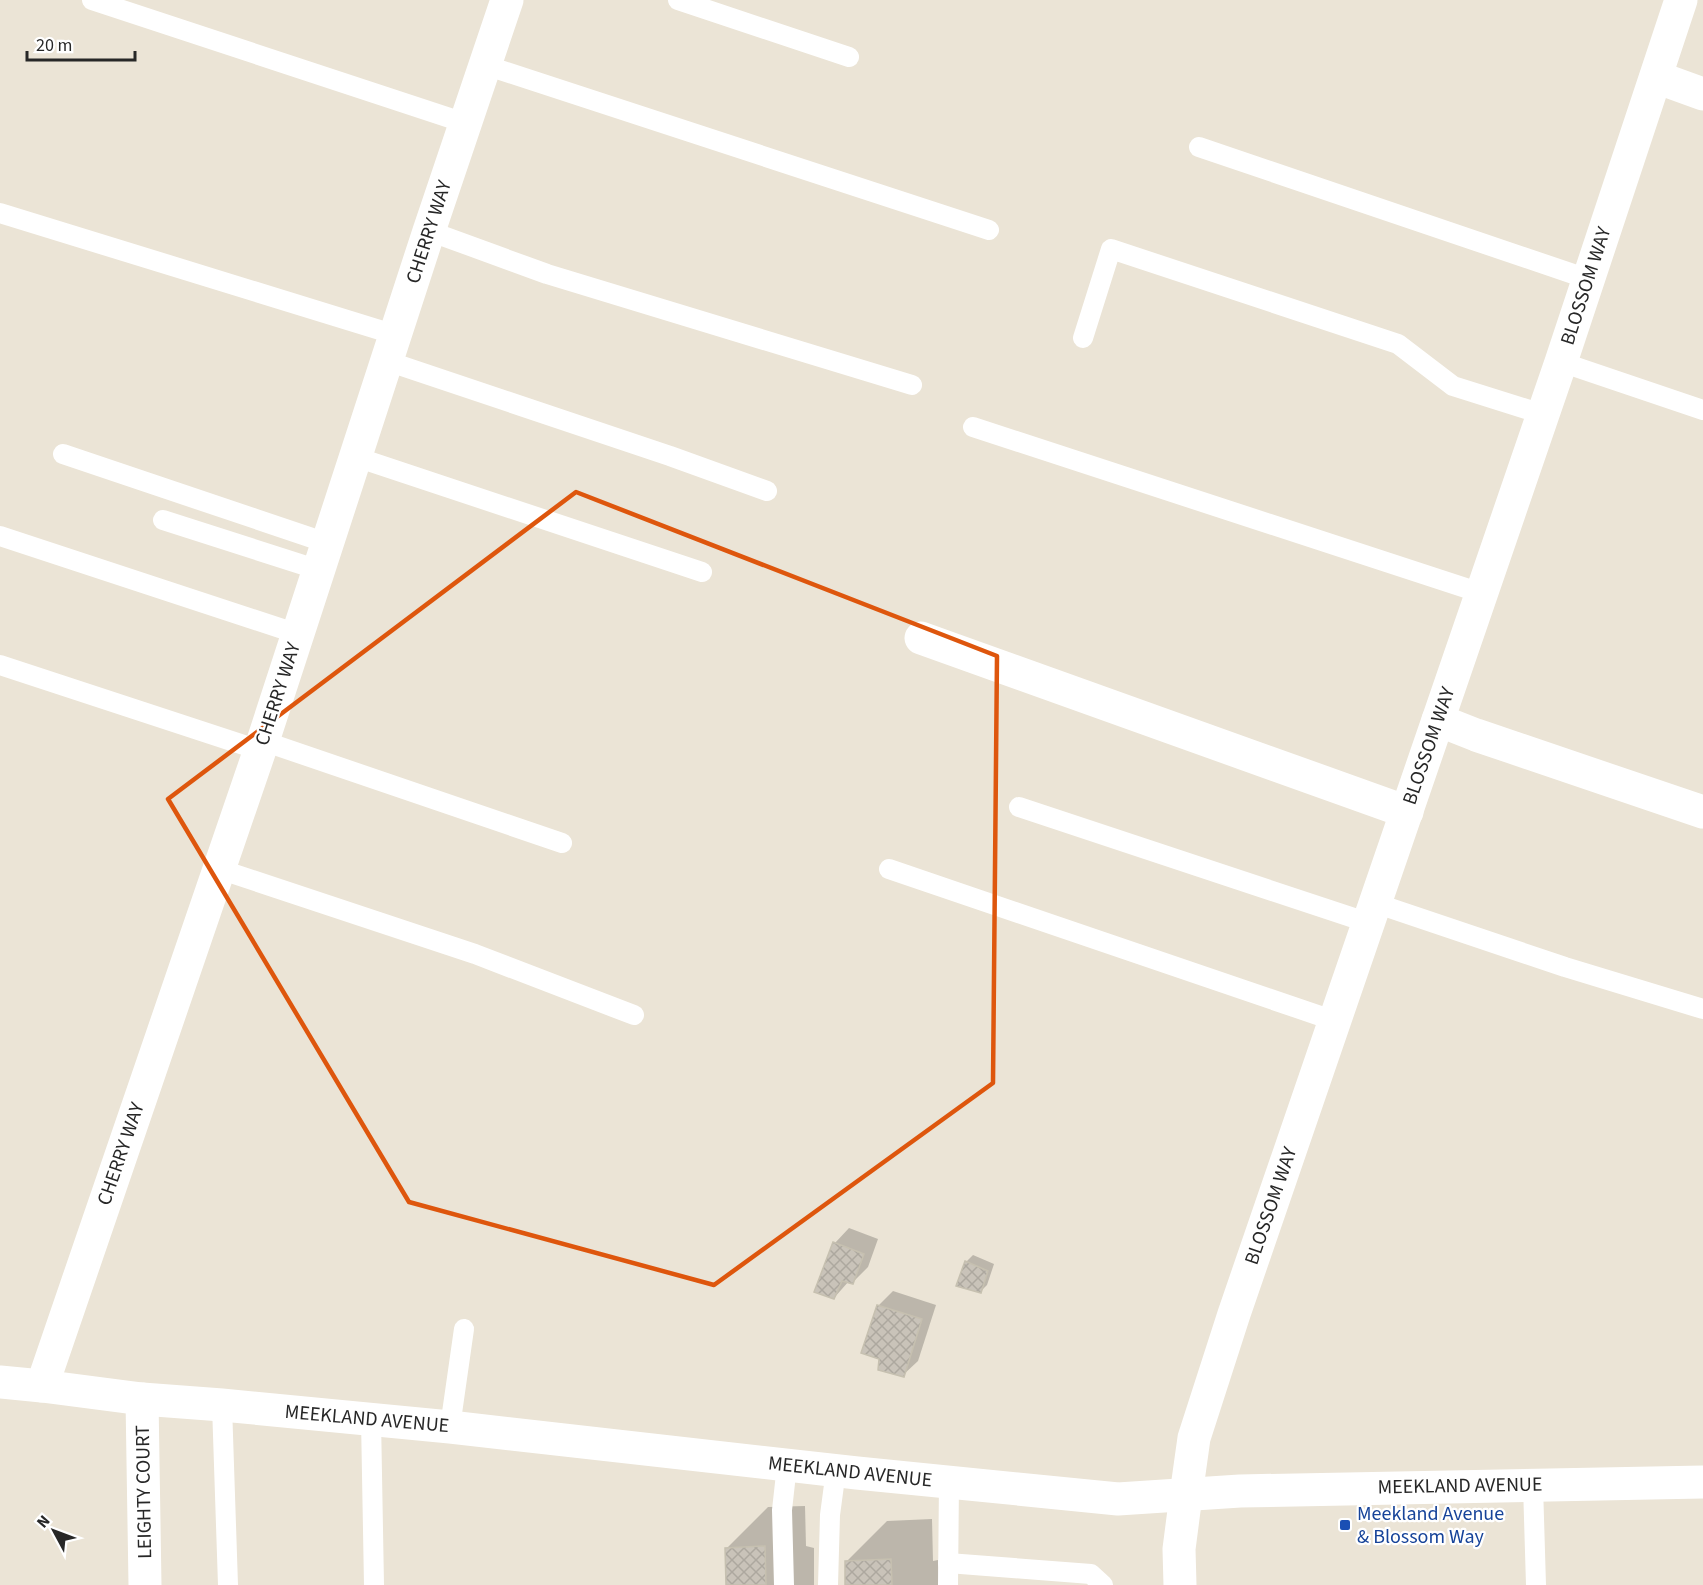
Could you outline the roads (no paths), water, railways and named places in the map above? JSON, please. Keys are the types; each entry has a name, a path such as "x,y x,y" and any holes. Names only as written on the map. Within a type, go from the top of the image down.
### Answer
{"street":[{"name":"CHERRY WAY","path":"42,1386 261,745 507,0"},
{"name":"BLOSSOM WAY","path":"1180,1585 1179,1549 1194,1438 1234,1314 1561,362 1681,0"},
{"path":"1656,77 1703,94"},
{"path":"921,638 1407,812"},
{"path":"1438,720 1487,739 1703,812"},
{"name":"MEEKLAND AVENUE","path":"0,1383 142,1399 450,1427 1118,1499 1256,1491 1703,1482"},
{"name":"LEIGHTY COURT","path":"142,1399 145,1585"}],"lane":[{"path":"92,0 465,123"},
{"path":"678,0 849,57"},
{"path":"485,65 989,230"},
{"path":"1198,147 1588,279"},
{"path":"0,213 391,348 659,453 767,491"},
{"path":"429,231 547,274 912,385"},
{"path":"1083,338 1111,249 1398,344 1453,386 1542,414"},
{"path":"1561,362 1703,410"},
{"path":"973,427 1481,594"},
{"path":"63,454 323,557"},
{"path":"356,457 702,572"},
{"path":"163,520 323,557"},
{"path":"0,536 298,634"},
{"path":"0,664 261,745 562,843"},
{"path":"1019,807 1372,913 1554,963 1703,1009"},
{"path":"219,868 475,954 634,1016"},
{"path":"889,869 1335,1021"},
{"path":"450,1427 464,1329"},
{"path":"222,1405 228,1585"},
{"path":"371,1419 374,1585"},
{"path":"784,1585 782,1510 787,1465"},
{"path":"828,1585 830,1515 836,1470"},
{"path":"948,1585 949,1482"},
{"path":"1533,1485 1536,1585"},
{"path":"948,1563 1090,1574 1103,1585"}],"place":[{"name":"Meekland Avenue & Blossom Way","path":"1345,1525"}]}
